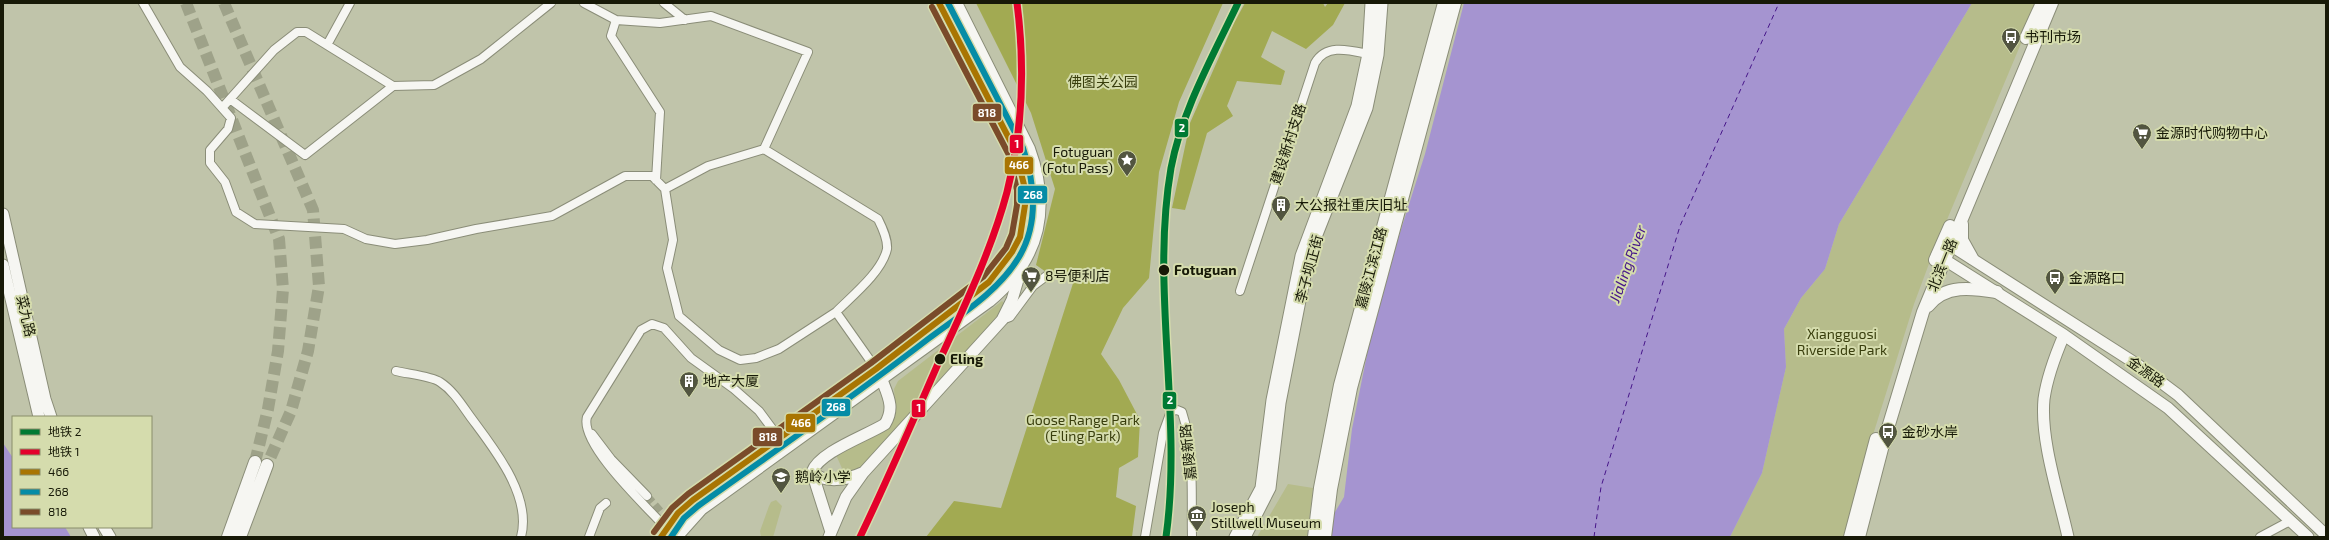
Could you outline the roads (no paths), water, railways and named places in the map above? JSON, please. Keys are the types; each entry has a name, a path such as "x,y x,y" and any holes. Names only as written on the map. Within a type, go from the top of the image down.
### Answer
{"main road":[{"path":"663,532 678,512 693,500 876,369 989,282 1001,270 1017,247 1022,233 1026,201 1021,167 1016,152 939,3"},
{"path":"830,534 846,497 863,473 924,408 1002,320 1012,300 1022,266 1036,235 1041,200 1035,164 1030,148 956,3"},
{"name":"李子坝正街","path":"1371,3 1373,54"},
{"name":"李子坝正街","path":"1235,537 1261,488 1272,400 1301,274 1314,242 1362,107 1382,3"},
{"name":"嘉陵江滨江路","path":"1314,537 1320,488 1340,385 1444,3"},
{"name":"嘉陵江滨江路","path":"1325,537 1331,489 1351,388 1455,3"},
{"name":"北滨一路","path":"1947,243 2042,3"},
{"name":"北滨一路","path":"1850,537 1876,439 1916,308 1947,243 1962,217 2052,3"},
{"name":"菜九路","path":"3,214 45,399 51,416"},
{"path":"1962,217 1962,240 1972,258"},
{"name":"金源路","path":"1947,243 2138,365 2178,395 2326,535"},
{"name":"北滨一路","path":"1860,537 1884,441 1940,257"},
{"name":"金源路","path":"1940,257 2064,335 2168,408 2305,535"},
{"name":"菜九路","path":"3,264 39,416"},
{"path":"676,537 701,509 882,380 989,301 1012,280 1022,266"},
{"name":"李子坝正街","path":"1245,537 1270,488 1280,403 1301,274"},
{"path":"1923,312 1934,298 1953,290 1974,288 1997,292 1995,288 1997,281 2007,281"},
{"path":"2064,335 2048,378 2044,416 2045,434 2068,537"},
{"path":"830,534 812,472 814,467 824,457 885,424 891,410 891,404 882,380"},
{"path":"228,537 255,462"},
{"path":"240,537 267,465"},
{"path":"812,472 818,478 846,480 863,473"},
{"path":"2311,521 2326,530"},
{"path":"90,528 94,537"},
{"path":"105,528 110,537"}],"street":[{"path":"143,3 180,67 207,91 231,118 228,129 210,150 210,163 225,182 236,212 255,224 344,229 366,239 395,244 427,240 476,229 552,216 625,176 652,176 665,189 672,240 667,268 679,316 719,350 740,360 756,358 779,349 836,312 873,276 887,249 885,232 878,219 764,149 708,166 665,189"},
{"path":"327,46 350,3"},
{"path":"222,108 274,50 297,32 306,32 393,86 434,84 481,59 551,3"},
{"path":"584,3 616,20 660,23 710,16 808,52 764,149"},
{"path":"664,3 685,20"},
{"path":"616,20 611,36 660,112 656,180"},
{"name":"建设新村支路","path":"1240,290 1315,63 1319,56 1332,49 1373,54"},
{"path":"230,99 305,155 393,86"},
{"path":"1002,320 1010,317 1033,286 1049,274"},
{"path":"836,312 882,380"},
{"path":"663,532 602,458 593,445 586,429 587,417 641,330 652,324 664,328 691,358 759,411 778,438"},
{"path":"396,371 439,381 448,388 460,402 509,471 525,524 521,537"},
{"name":"嘉陵新路","path":"1145,537 1163,433 1171,411 1177,410 1182,412 1186,425 1191,458 1192,537"},
{"path":"586,429 646,496"},
{"path":"589,537 600,508 606,503"},
{"path":"2260,537 2290,521"}],"water":[{"name":"Jialing River","path":"1464,3 1972,3 1839,224 1825,269 1801,298 1784,329 1786,367 1762,473 1730,537 1320,537 1344,497 1352,429 1377,305 1425,154"},
{"path":"3,443 12,456 12,528 66,528 71,537 3,537"}],"tunnel":[{"path":"186,3 279,239 283,289 278,351 268,409 255,462"},
{"path":"224,3 313,210 319,286 308,351 291,411 267,465"},
{"path":"647,496 665,517 675,537"}],"metro line":[{"name":"1","path":"860,537 890,473 985,258 1007,192 1016,145 1021,98 1021,50 1017,3"},
{"name":"2","path":"1166,537 1170,491 1171,445 1164,260 1165,214 1171,168 1176,146 1190,104 1238,3"}],"place":[{"name":"书刊市场","path":"2011,54"},
{"name":"金源时代购物中心","path":"2142,150"},
{"name":"Fotuguan (Fotu Pass)","path":"1127,177"},
{"name":"大公报社重庆旧址","path":"1281,222"},
{"name":"Fotuguan","path":"1164,270"},
{"name":"8号便利店","path":"1031,293"},
{"name":"金源路口","path":"2055,295"},
{"name":"Eling","path":"940,359"},
{"name":"地产大厦","path":"689,398"},
{"name":"金砂水岸","path":"1888,449"},
{"name":"鹅岭小学","path":"781,494"},
{"name":"Joseph Stillwell Museum","path":"1197,532"}],"park label":[{"name":"佛图关公园","path":"1103,82"},
{"name":"Xiangguosi Riverside Park","path":"1842,342"},
{"name":"Goose Range Park (E’ling Park)","path":"1083,428"}]}
